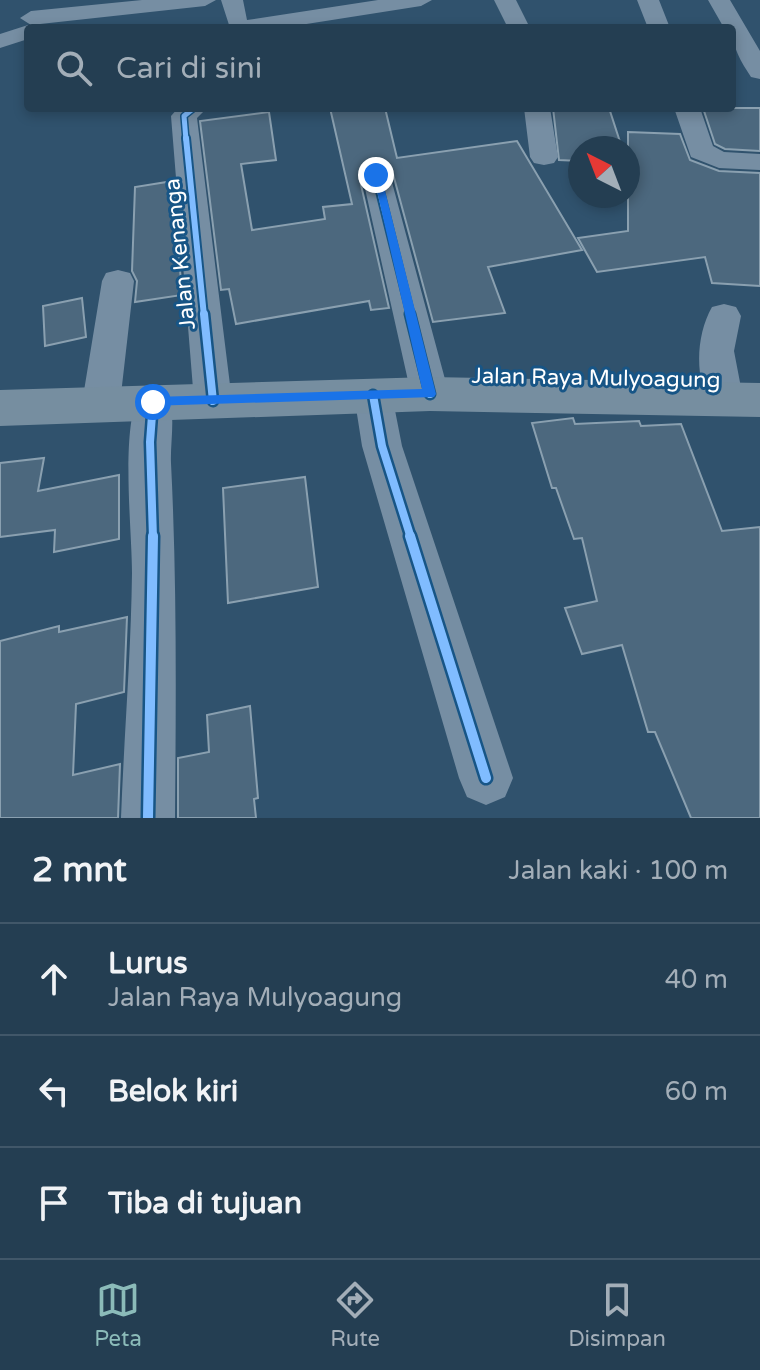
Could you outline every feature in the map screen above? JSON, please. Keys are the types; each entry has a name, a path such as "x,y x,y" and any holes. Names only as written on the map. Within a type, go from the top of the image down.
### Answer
{"main road":[{"name":"Jalan Raya Mulyoagung","path":"0,408 430,394 742,399"}],"street":[{"path":"0,41 30,19 205,0"},
{"path":"232,0 239,24"},
{"path":"261,24 421,0"},
{"path":"505,0 517,24"},
{"path":"648,0 657,24"},
{"path":"719,0 733,24"},
{"path":"736,30 760,72"},
{"name":"Jalan Kenanga","path":"189,112 184,116 185,129 213,401"},
{"path":"538,112 544,157"},
{"path":"688,112 701,151 719,160 760,162"},
{"path":"376,175 430,394"},
{"path":"101,403 118,281"},
{"path":"724,316 716,351 742,399"},
{"path":"373,395 382,446 486,778"},
{"path":"148,818 154,575 150,442 153,402"}],"building":[{"path":"760,108 760,151 725,149 715,144 704,112"},
{"path":"269,112 276,160 241,164 252,230 325,219 323,207 352,204 331,112 386,112 397,158 517,141 582,250 488,267 505,313 433,322 393,174 387,166 375,163 364,167 359,176 389,308 371,310 369,301 236,324 229,289 221,290 200,121"},
{"path":"553,112 610,112 618,136 568,136 568,160 559,160"},
{"path":"628,132 680,134 690,160 719,171 760,173 760,286 712,283 705,257 597,272 578,238 628,231 628,208 640,208 640,136 628,136"},
{"path":"173,181 182,295 135,302 137,281 132,271 135,187"},
{"path":"82,298 86,337 45,346 43,306"},
{"path":"573,418 575,424 639,421 641,426 681,424 722,531 760,527 760,818 691,818 655,732 648,732 622,645 582,654 565,608 597,601 582,538 574,539 556,488 552,488 532,423"},
{"path":"44,458 38,491 119,475 119,539 54,552 55,530 0,537 0,463"},
{"path":"305,477 318,587 228,603 223,488"},
{"path":"127,617 124,692 76,704 73,775 120,764 118,818 0,818 0,641 59,626 59,632"},
{"path":"250,706 258,798 254,799 256,818 178,818 178,758 209,752 207,715"}],"cycle path":[{"path":"189,112 184,116 213,401"},
{"path":"376,175 430,394"},
{"path":"373,395 382,446 486,778"},
{"path":"148,818 154,575 150,442 153,402"}],"route":[{"path":"153,402 430,394 376,175"}]}
